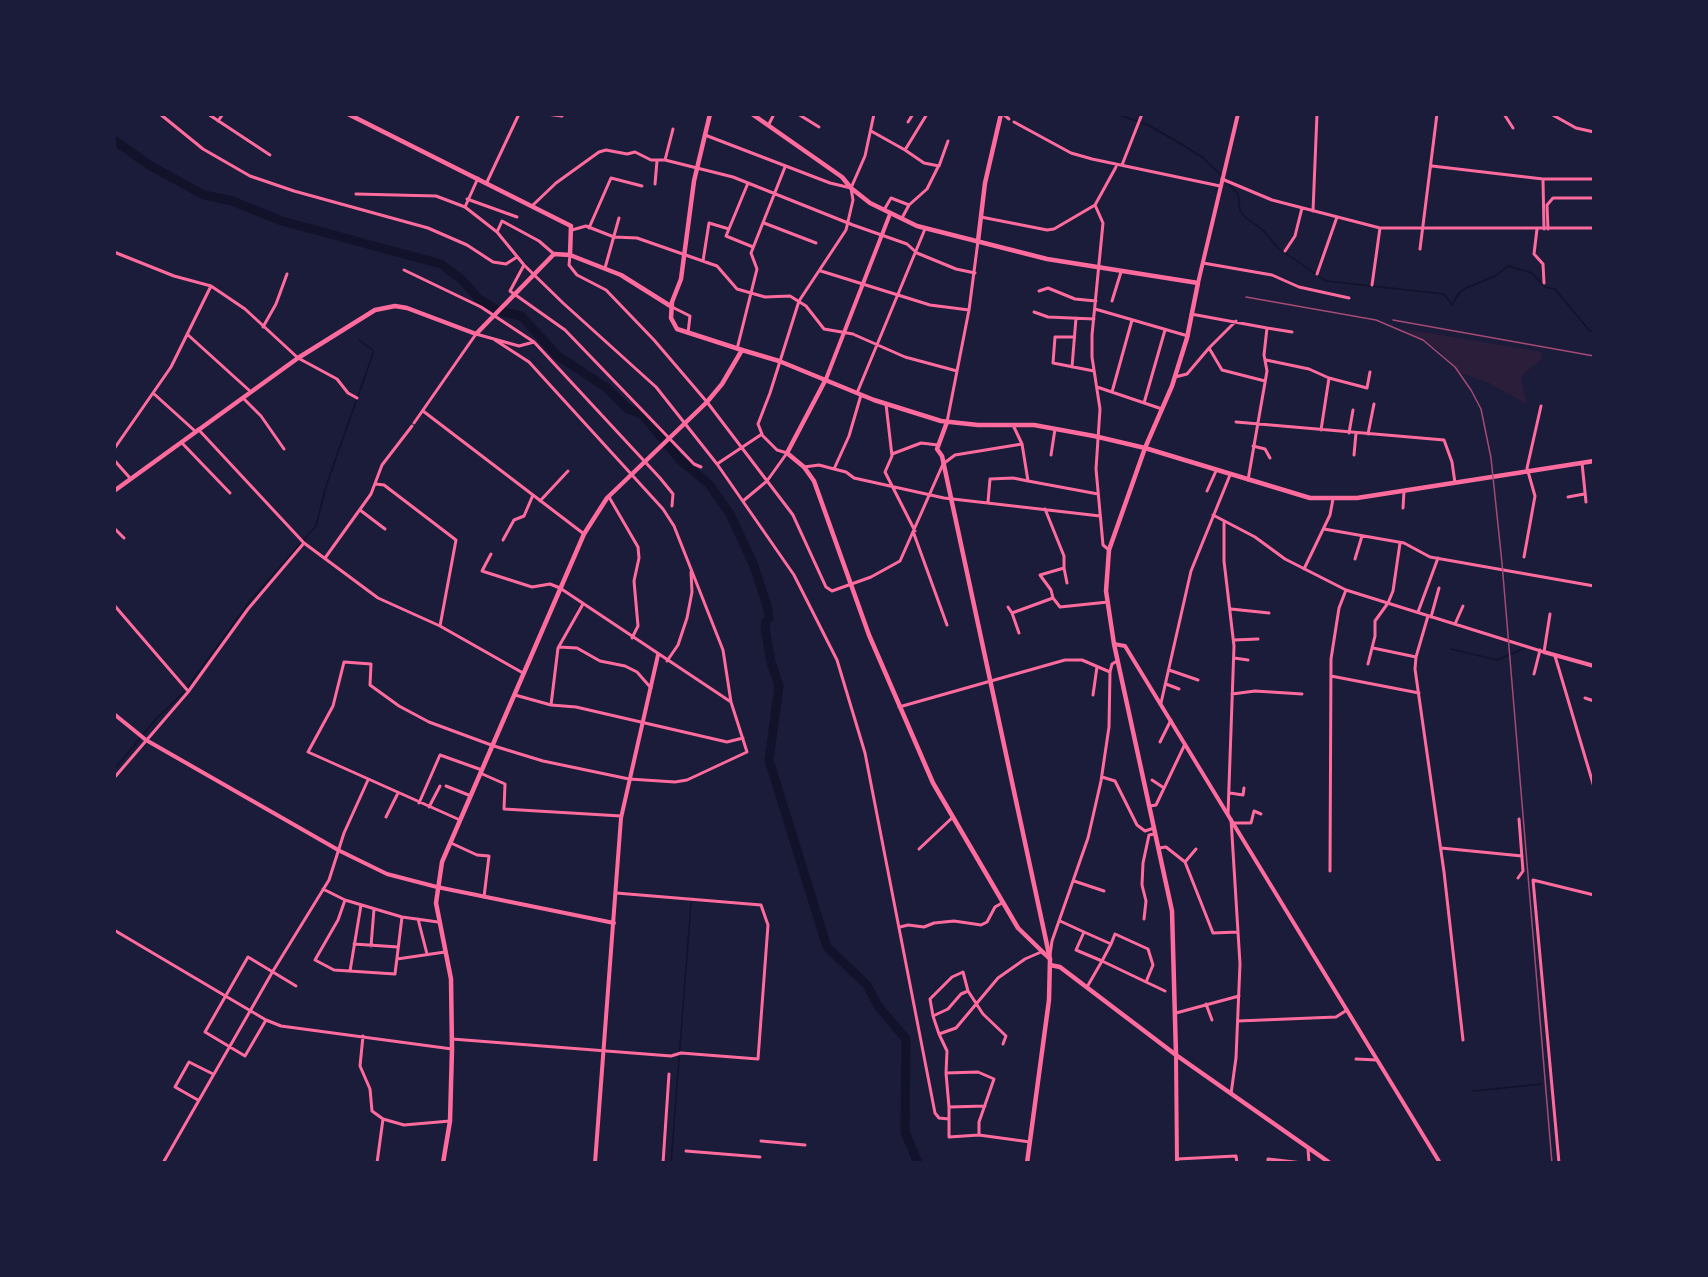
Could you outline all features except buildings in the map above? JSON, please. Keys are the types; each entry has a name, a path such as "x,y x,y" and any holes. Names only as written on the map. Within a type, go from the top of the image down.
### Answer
{"main road":[{"path":"710,114 697,168 681,279 672,307 673,325 688,333 779,361 886,404 947,422 1055,429 1097,437 1145,448 1310,498 1333,499 1404,491 1594,461"},
{"path":"752,114 842,177 851,188 884,211 925,229 1047,259 1198,283 1188,336 1175,377 1145,448 1109,550 1108,602 1114,644 1172,911 1176,1055"},
{"path":"978,241 985,183 1002,114"},
{"path":"352,115 571,226 570,255"},
{"path":"114,491 298,358 349,324 384,307 407,308 478,333 532,274 554,254 570,255 605,268 639,285 672,307"},
{"path":"444,1163 450,1121 452,1039 450,979 438,922 437,887 450,843 584,534 609,497 708,402 722,384 740,350"},
{"path":"825,379 786,453 804,467 813,481 869,635 933,783 1002,903 1027,939 1050,962 1060,967 1231,1096 1330,1163"},
{"path":"947,422 938,445 1050,962 1049,1000 1027,1163"}],"street":[{"path":"160,114 203,149 250,176 294,191 428,228 467,245 493,262 506,264 517,257"},
{"path":"208,114 270,155"},
{"path":"218,121 223,114"},
{"path":"487,182 519,114"},
{"path":"525,114 532,114"},
{"path":"546,114 562,116"},
{"path":"769,124 774,114"},
{"path":"798,114 819,127"},
{"path":"743,501 767,481 786,453 777,450 762,434 758,424 799,301 841,241 853,200 851,188 865,156 874,114"},
{"path":"908,122 914,114"},
{"path":"905,150 927,114"},
{"path":"1002,114 1010,119"},
{"path":"1122,166 1143,114"},
{"path":"1198,283 1238,114"},
{"path":"1313,211 1317,114"},
{"path":"1420,249 1437,114"},
{"path":"1504,114 1513,128"},
{"path":"1551,114 1576,128 1594,132"},
{"path":"1014,122 1071,153 1116,166 1220,186"},
{"path":"665,160 673,129"},
{"path":"871,131 924,163 939,166"},
{"path":"705,135 785,167 851,188"},
{"path":"901,219 909,205 927,189 948,141"},
{"path":"533,205 556,183 599,152 606,150 627,154 635,152 657,161 665,160 748,183 907,244 917,253 975,273"},
{"path":"655,184 657,161"},
{"path":"981,217 1047,230 1064,224 1095,205 1116,166"},
{"path":"1432,166 1543,179 1594,179"},
{"path":"740,350 757,269 751,253 776,195 785,167"},
{"path":"465,207 478,178"},
{"path":"589,228 611,178 642,186"},
{"path":"1222,179 1248,192 1380,228 1424,230 1594,228"},
{"path":"1543,179 1546,229"},
{"path":"748,183 726,236 753,247"},
{"path":"356,194 436,196 465,207 497,232 532,274 656,387 717,464 786,561 837,660 866,753 935,1113 939,1119 949,1119"},
{"path":"884,211 891,198 909,205"},
{"path":"1546,229 1547,205 1553,198 1594,198"},
{"path":"467,199 517,217"},
{"path":"1095,205 1103,223 1092,357 1100,409 1097,437 1098,494 1103,545 1109,550"},
{"path":"1285,251 1295,236 1302,208"},
{"path":"825,379 890,214"},
{"path":"1317,274 1337,217"},
{"path":"605,268 619,218"},
{"path":"497,232 502,221 554,254"},
{"path":"764,223 816,243"},
{"path":"703,261 709,224 729,229"},
{"path":"572,230 589,228 614,237 637,238 684,254 720,268 733,287 765,297 784,295 799,301 806,306 824,329 845,330 905,357 957,371"},
{"path":"1372,285 1380,228"},
{"path":"834,469 849,436 859,394 877,344 917,253 925,229"},
{"path":"1537,229 1534,254 1543,264 1544,283"},
{"path":"947,422 969,310 978,241"},
{"path":"114,252 174,276 211,286 245,309 298,358 337,379 348,393 357,398"},
{"path":"570,255 569,265 577,275 606,291 654,340 708,402 793,516 826,587 832,591 852,585 900,561 943,464 955,455 1022,444"},
{"path":"1202,262 1272,275 1299,287 1349,298"},
{"path":"524,265 510,291 565,330 694,464 701,467"},
{"path":"404,270 481,307 534,342 660,478 673,494 672,506"},
{"path":"820,270 930,304 969,310"},
{"path":"1112,301 1121,272"},
{"path":"263,327 276,304 287,273"},
{"path":"114,449 115,443 171,367 211,286"},
{"path":"1039,291 1048,288 1075,299 1096,301"},
{"path":"672,307 690,316 688,333"},
{"path":"1095,309 1188,336"},
{"path":"1034,312 1048,317 1094,319"},
{"path":"1191,314 1292,332"},
{"path":"1072,367 1076,318"},
{"path":"1112,392 1132,320"},
{"path":"1175,377 1187,374 1236,321"},
{"path":"1248,480 1265,381 1267,328"},
{"path":"1144,403 1165,329"},
{"path":"325,558 376,484 382,465 478,333 519,346 534,342"},
{"path":"187,334 251,392"},
{"path":"1074,337 1055,337 1053,363 1094,371"},
{"path":"460,820 308,752 333,706 344,662 371,664 370,685 399,706 429,722 543,761 661,782 687,780 747,752 731,702 723,650 674,526 663,509 529,362 495,340"},
{"path":"1209,348 1222,370 1265,381"},
{"path":"1266,360 1309,369 1329,378 1367,388 1371,372"},
{"path":"1321,430 1329,378"},
{"path":"1097,387 1162,409"},
{"path":"153,393 197,430 304,543 378,598 440,626 523,673"},
{"path":"243,398 261,416 284,449"},
{"path":"886,404 892,454 885,472 914,532 947,625"},
{"path":"1368,434 1374,404"},
{"path":"1524,557 1535,496 1527,472 1542,406"},
{"path":"1349,433 1353,410"},
{"path":"423,411 584,534"},
{"path":"1236,422 1443,440 1452,462 1455,483"},
{"path":"1013,425 1022,444 1028,482"},
{"path":"1051,455 1055,429"},
{"path":"1354,455 1356,433"},
{"path":"717,464 762,434"},
{"path":"181,441 230,493"},
{"path":"892,454 921,442 938,445"},
{"path":"1253,446 1264,449 1270,458"},
{"path":"114,460 130,478"},
{"path":"1582,463 1586,502"},
{"path":"804,467 819,465 846,472 854,478 930,495 1100,516"},
{"path":"540,501 568,471"},
{"path":"1207,491 1216,471"},
{"path":"1161,703 1191,571 1230,475"},
{"path":"988,502 990,479 1013,478 1098,494"},
{"path":"376,484 384,485 456,540 440,626"},
{"path":"1403,508 1404,491"},
{"path":"1568,497 1584,494"},
{"path":"503,540 514,520 524,516 533,495"},
{"path":"609,497 638,547 639,558 634,581 638,626 632,638"},
{"path":"1304,569 1330,515 1333,499"},
{"path":"1045,509 1064,556 1067,584"},
{"path":"360,510 385,529"},
{"path":"1213,515 1224,523 1255,537 1304,569 1346,590 1594,666"},
{"path":"1224,523 1224,561 1234,640 1228,814"},
{"path":"114,528 124,538"},
{"path":"1324,529 1400,543 1437,558 1594,586"},
{"path":"1355,560 1362,536"},
{"path":"115,775 188,691 248,609 304,543"},
{"path":"1368,664 1373,648 1375,621 1388,603 1400,543"},
{"path":"491,554 482,571 532,587 550,584 560,588 731,702"},
{"path":"1418,612 1437,558"},
{"path":"667,661 678,645 687,618 692,592 690,568"},
{"path":"1064,568 1040,575 1060,607 1108,602"},
{"path":"1439,588 1416,657 1463,1040"},
{"path":"1330,871 1330,676 1340,608 1346,590"},
{"path":"1012,613 1053,598"},
{"path":"551,705 559,647 583,604"},
{"path":"114,605 188,691"},
{"path":"1455,624 1463,606"},
{"path":"1008,607 1019,633"},
{"path":"1231,609 1269,613"},
{"path":"1534,674 1542,651 1550,614"},
{"path":"1234,640 1258,639"},
{"path":"1114,644 1125,646 1161,703 1440,1163"},
{"path":"559,647 577,648 600,661 625,666 637,672 651,688"},
{"path":"1373,648 1416,657"},
{"path":"1554,654 1594,787"},
{"path":"595,1163 622,816 658,655"},
{"path":"1234,658 1248,660"},
{"path":"899,707 1065,660 1082,660 1110,672"},
{"path":"1050,962 1052,940 1088,838 1102,777 1108,727 1110,672 1112,664 1118,660"},
{"path":"1094,695 1097,667"},
{"path":"1169,670 1198,680"},
{"path":"1330,676 1419,693"},
{"path":"1166,684 1179,689"},
{"path":"1232,694 1255,691 1302,694"},
{"path":"514,694 551,705 576,707 727,742 743,738"},
{"path":"1585,698 1594,701"},
{"path":"114,714 146,740 340,851 387,874 437,887 614,923"},
{"path":"1160,742 1171,720"},
{"path":"1150,806 1156,805 1185,744"},
{"path":"419,803 440,755 505,784 504,809 622,816"},
{"path":"1102,777 1115,781 1137,825 1145,831 1156,831"},
{"path":"163,1163 273,971 333,872 344,833 368,780"},
{"path":"1152,780 1164,788"},
{"path":"429,807 440,786"},
{"path":"446,786 471,796"},
{"path":"1230,792 1243,795 1244,788"},
{"path":"386,817 399,794"},
{"path":"1232,821 1251,824 1254,811 1261,814"},
{"path":"919,849 953,817"},
{"path":"1518,878 1522,871 1519,819"},
{"path":"1231,1096 1239,996 1232,821"},
{"path":"1144,919 1146,902 1142,885 1143,863 1149,835 1156,831"},
{"path":"450,843 477,855 489,856 484,897"},
{"path":"1159,848 1166,847 1185,862 1213,933 1238,932"},
{"path":"1441,848 1522,856"},
{"path":"1185,862 1196,849"},
{"path":"1559,1163 1533,880 1594,895"},
{"path":"1074,881 1104,891"},
{"path":"322,889 345,900 402,917 438,922"},
{"path":"452,1039 671,1056 681,1053 758,1059 768,925 761,905 616,893"},
{"path":"345,900 338,920 315,960 334,970 395,974 402,917"},
{"path":"900,928 908,925 924,927 934,923 954,921 981,925 987,922 995,908 1002,903"},
{"path":"350,971 362,905"},
{"path":"371,946 374,909"},
{"path":"418,919 427,954"},
{"path":"1060,921 1111,944"},
{"path":"114,930 266,1020 281,1026 452,1049"},
{"path":"1084,932 1076,950 1165,991"},
{"path":"1087,987 1115,934 1148,949 1153,965 1146,982"},
{"path":"354,944 398,947"},
{"path":"397,960 446,952"},
{"path":"939,1034 956,1028 998,978 1013,965 1041,952 1050,962"},
{"path":"266,1020 245,1056 205,1032 248,957 296,986"},
{"path":"1003,1044 1006,1036 977,1005 968,991 963,972 952,977 930,999 933,1016 946,1052 949,1137 979,1135 1030,1142"},
{"path":"933,1016 948,1009 961,994 968,991"},
{"path":"1176,1013 1239,996"},
{"path":"1206,1004 1212,1020"},
{"path":"1238,1022 1336,1017 1347,1010"},
{"path":"363,1036 360,1066 370,1089 372,1111 383,1119 404,1125 450,1121"},
{"path":"1176,1055 1177,1161 1236,1156 1237,1163"},
{"path":"1356,1059 1377,1060"},
{"path":"198,1100 174,1087 189,1062 213,1074"},
{"path":"946,1073 978,1072 994,1079 979,1122 979,1135"},
{"path":"663,1163 669,1074"},
{"path":"949,1107 985,1106"},
{"path":"377,1163 383,1119"},
{"path":"761,1141 805,1145"},
{"path":"1308,1148 1309,1163"},
{"path":"686,1150 760,1157"},
{"path":"1268,1163 1268,1159 1303,1163"}],"shaded area":[{"path":"1405,329 1542,352 1541,360 1523,374 1521,380 1527,404 1487,382 1462,374 1440,351"}],"waterway":[{"path":"1116,114 1148,125 1176,141 1202,157 1223,177"},
{"path":"114,140 149,165 204,195 232,201 282,221 441,264 462,280 479,299 499,311 521,316 558,356 607,388 628,409 642,414 679,459 709,484 730,514 754,566 768,609 769,618 765,629 771,662 779,686 769,760 827,947 867,985 878,1006 906,1039 905,1132 918,1163"},
{"path":"1228,183 1238,194 1240,210 1245,217 1264,231 1278,248 1326,281 1444,294 1452,305 1459,293 1466,288 1495,276 1508,266 1532,273 1545,287 1555,289 1589,330 1594,332"},
{"path":"114,770 156,719 184,692 250,601 316,526 326,486 374,351 359,340"},
{"path":"1451,649 1497,660 1525,648"},
{"path":"671,1163 691,903"},
{"path":"1473,1091 1542,1084"}],"railway":[{"path":"1246,297 1376,320 1423,340 1455,367 1481,409 1491,458 1502,563 1552,1163"},
{"path":"1393,320 1594,356"}]}
